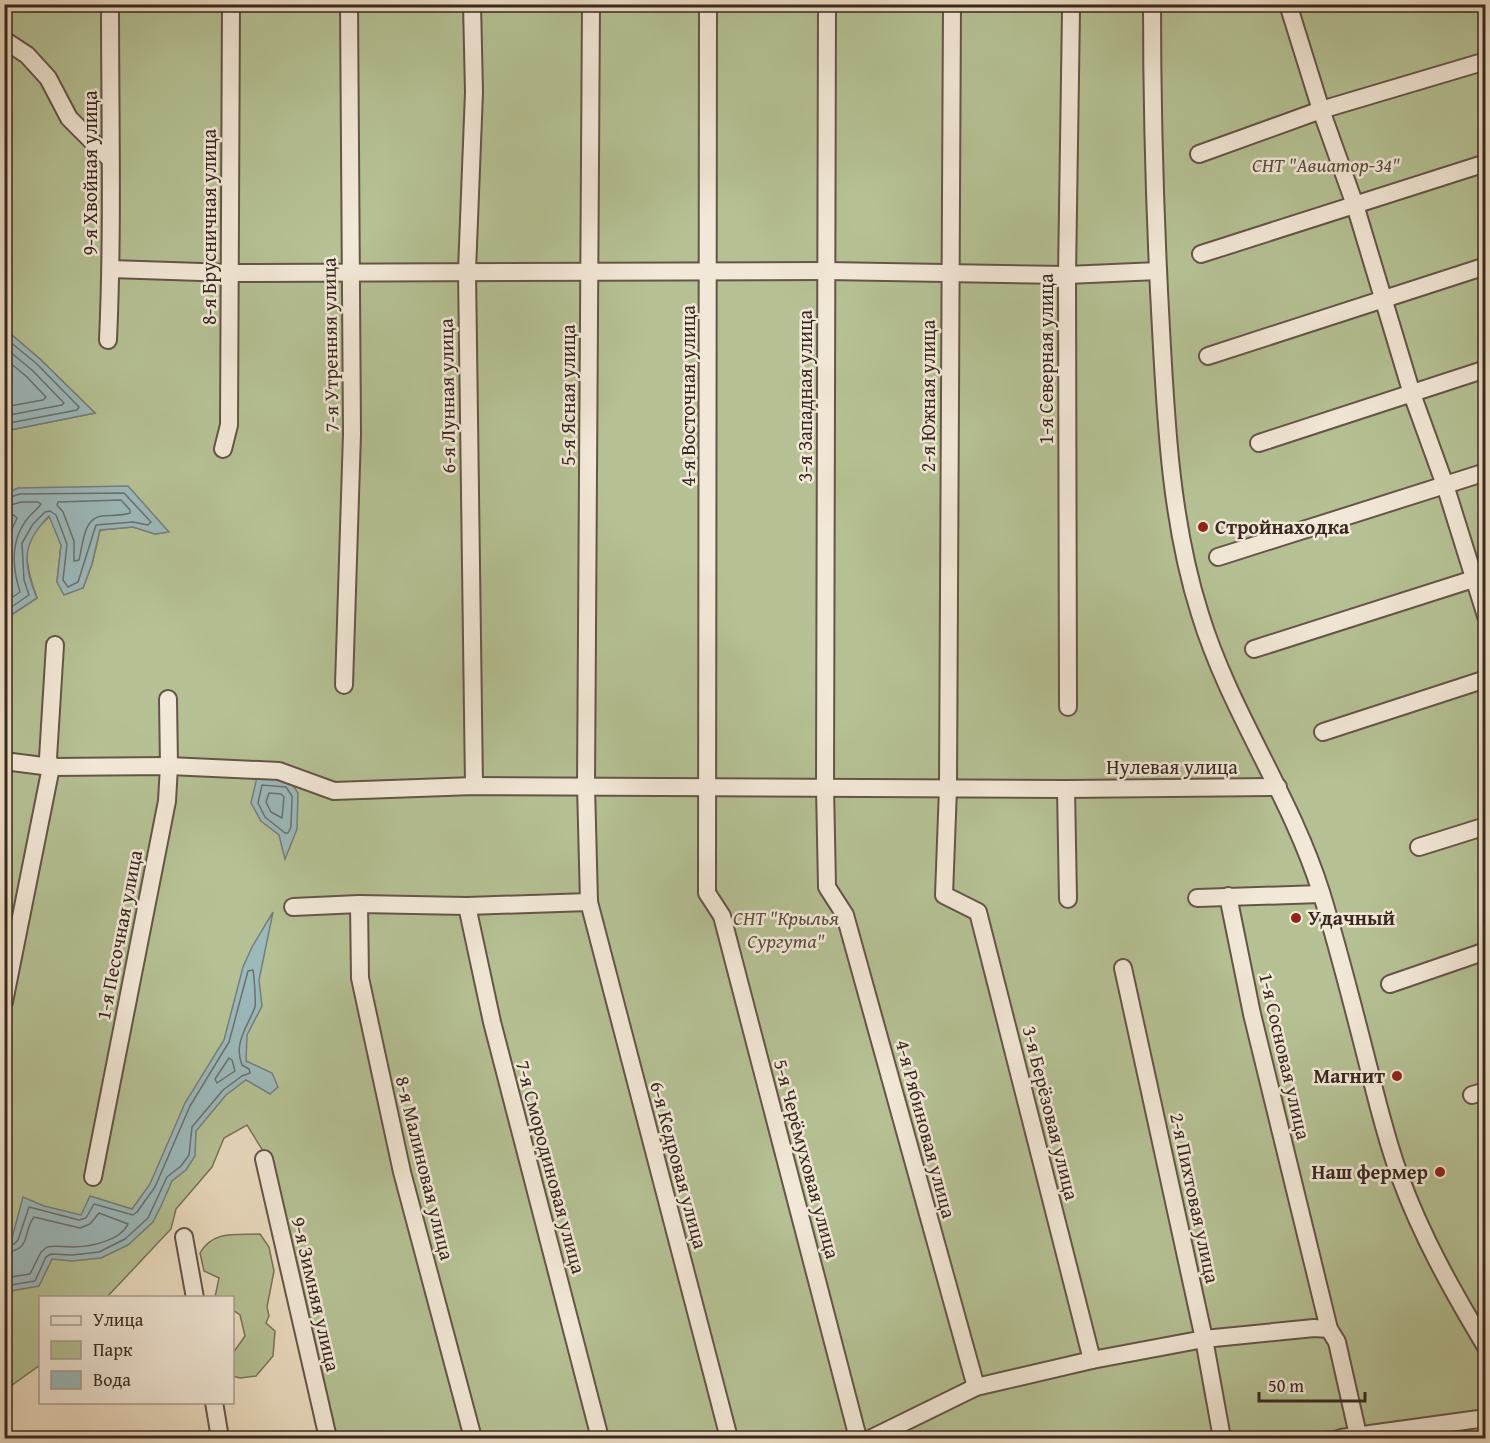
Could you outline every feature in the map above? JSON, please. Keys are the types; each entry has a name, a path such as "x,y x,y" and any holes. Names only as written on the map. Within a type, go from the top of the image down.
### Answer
{"street":[{"name":"9-я Хвойная улица","path":"108,340 111,269 110,4"},
{"name":"8-я Брусничная улица","path":"223,449 229,425 231,4"},
{"name":"7-я Утренняя улица","path":"344,685 352,434 349,4"},
{"name":"6-я Лунная улица","path":"472,4 474,92 467,271 474,786"},
{"name":"5-я Ясная улица","path":"589,902 586,786 591,4"},
{"name":"4-я Восточная улица","path":"707,893 708,4"},
{"name":"3-я Западная улица","path":"827,4 825,787 827,887"},
{"name":"2-я Южная улица","path":"944,895 948,788 952,4"},
{"path":"1152,4 1153,165 1164,388 1178,520 1186,568 1201,618 1233,702 1304,842 1321,894 1384,1126 1400,1176 1424,1235 1485,1347"},
{"path":"1288,4 1355,205 1412,394 1480,577 1485,616"},
{"name":"1-я Северная улица","path":"1068,707 1067,274 1071,11"},
{"path":"4,40 27,55 48,78 69,118 109,158"},
{"path":"1199,154 1322,110 1485,61"},
{"path":"1201,254 1485,163"},
{"path":"1208,356 1485,266"},
{"path":"111,269 231,273 827,271 1067,274 1158,271"},
{"path":"1259,443 1485,369"},
{"path":"1218,556 1485,472"},
{"path":"1254,650 1480,577"},
{"path":"4,1002 51,767 48,758 55,645"},
{"path":"1323,732 1485,679"},
{"name":"1-я Песочная улица","path":"93,1177 167,801 168,699"},
{"name":"Нулевая улица","path":"4,761 51,767 169,766 279,771 334,791 474,786 1066,789 1278,787"},
{"path":"1066,789 1068,899"},
{"path":"1419,847 1485,826"},
{"name":"4-я Рябиновая улица","path":"827,887 845,915 976,1387"},
{"name":"5-я Черёмуховая улица","path":"707,893 722,916 858,1438"},
{"path":"1197,898 1321,894"},
{"name":"3-я Берёзовая улица","path":"944,895 978,912 1092,1360"},
{"name":"1-я Сосновая улица","path":"1228,896 1252,1014 1329,1329 1337,1342 1367,1436"},
{"path":"293,907 359,904 467,906 589,902"},
{"name":"6-я Кедровая улица","path":"589,902 729,1438"},
{"name":"8-я Малиновая улица","path":"359,904 360,978 402,1172 473,1438"},
{"name":"7-я Смородиновая улица","path":"467,906 492,1022 600,1438"},
{"path":"1390,984 1485,951"},
{"name":"2-я Пихтовая улица","path":"1123,968 1204,1339 1222,1438"},
{"name":"9-я Зимняя улица","path":"264,1159 328,1438"},
{"path":"184,1238 195,1296"},
{"path":"872,1438 976,1387 1092,1360 1204,1339 1314,1328 1329,1329"},
{"path":"214,1404 220,1438"},
{"path":"1341,1438 1485,1418"}],"green space":[{"name":"CНТ \"Крылья Сургута\"","path":"5,5 1485,5 1485,1411 1275,1438 337,1438 271,1164 247,1125 224,1138 212,1167 176,1209 171,1229 108,1296 39,1296 39,1366 5,1390 5,619 37,598 28,566 27,546 33,534 50,516 61,545 57,582 83,588 92,564 100,530 133,527 155,534 168,532 18,488 5,494 5,431 95,413 41,360 5,329"},
{"path":"234,1234 260,1234 269,1247 274,1271 267,1307 269,1316 266,1323 275,1331 273,1356 256,1376 240,1378 234,1376 234,1352 245,1336 240,1315 234,1311 234,1296 215,1296 219,1278 204,1271 200,1253 211,1240"}],"water":[{"path":"5,329 41,360 95,413 5,431"},
{"path":"128,486 169,532 155,534 133,527 100,530 92,564 83,588 64,595 57,582 61,545 49,516 34,535 27,554 29,574 37,598 5,619 5,494 18,488"},
{"path":"257,777 290,781 298,793 297,829 285,859 279,835 261,821 251,803"},
{"path":"273,912 259,980 262,1006 247,1035 246,1061 272,1073 278,1087 270,1094 246,1080 226,1095 196,1131 195,1156 186,1170 172,1181 153,1222 128,1245 101,1258 72,1261 52,1259 39,1286 5,1292 5,1239 12,1238 23,1197 44,1206 81,1215 90,1196 132,1209 150,1184 185,1103 224,1040 243,967"}],"place":[{"name":"Стройнаходка","path":"1203,527"},
{"name":"Удачный","path":"1296,918"},
{"name":"Магнит","path":"1397,1076"},
{"name":"Наш фермер","path":"1440,1172"}],"park label":[{"name":"СНТ \"Авиатор-34\"","path":"1326,165"}]}
